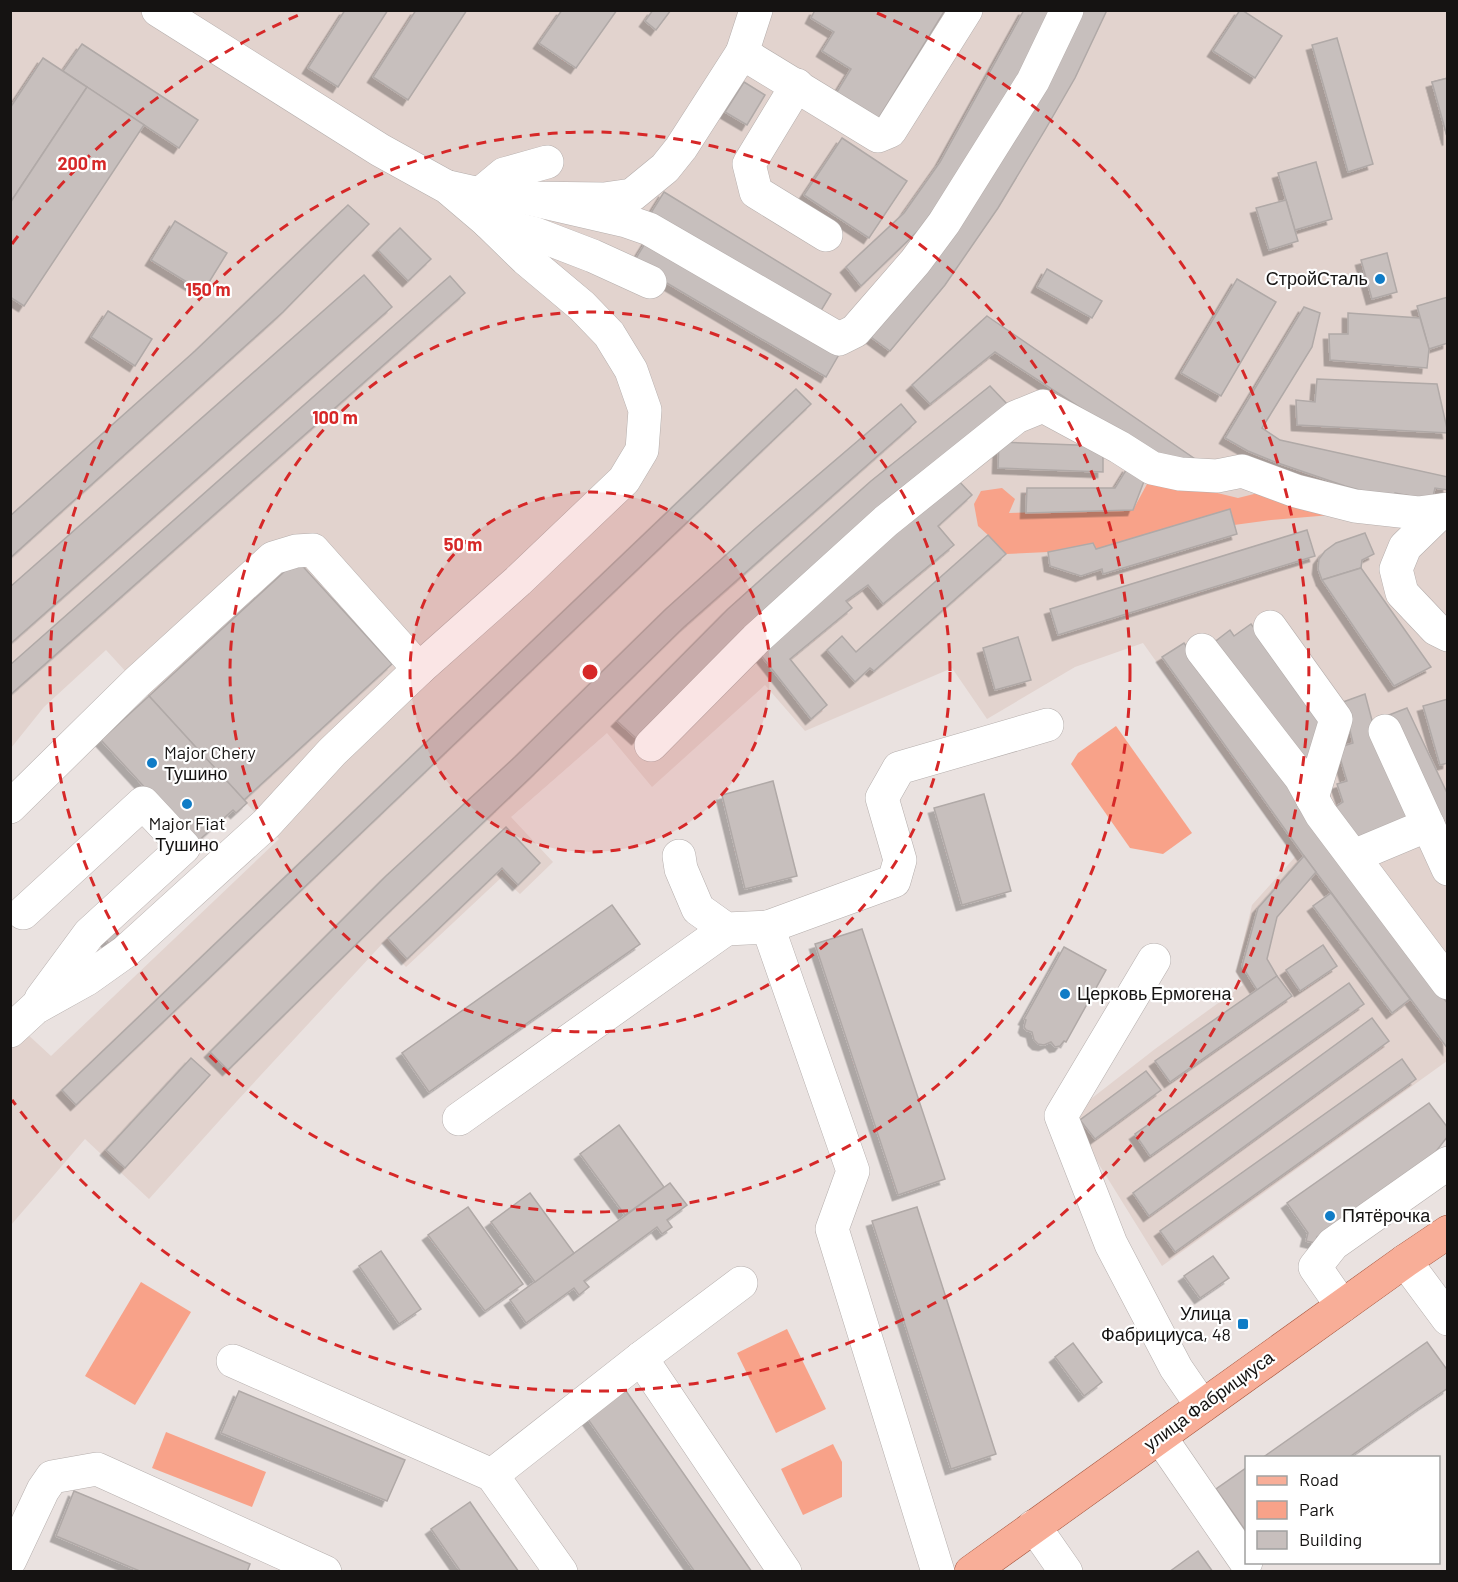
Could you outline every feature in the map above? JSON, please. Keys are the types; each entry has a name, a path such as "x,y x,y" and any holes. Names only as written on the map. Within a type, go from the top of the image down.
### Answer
{"main road":[{"name":"улица Фабрициуса","path":"971,1572 1448,1232"}],"lane":[{"path":"158,10 380,150 483,208 533,233 593,256 650,282"},
{"path":"483,208 526,198 604,199 632,195 664,168 681,148 742,52 756,10"},
{"path":"742,52 878,136 890,131 966,10"},
{"path":"526,198 626,221 649,229 839,339 855,331 915,262 944,223 1033,81 1067,10"},
{"path":"797,86 749,164 756,192 826,235"},
{"path":"483,208 504,174 547,162"},
{"path":"35,1008 87,979 125,952 266,824 332,752 624,480 642,450 645,410 631,370 609,334 582,306 526,259 483,208"},
{"path":"651,745 756,639 886,521 1016,417 1042,406 1119,447 1152,468 1180,474 1217,476 1242,471 1296,491 1355,506 1418,513 1445,510"},
{"path":"1445,510 1405,547 1396,569 1402,593 1436,629 1448,635"},
{"path":"10,807 136,682 273,558 296,551 313,550 419,669"},
{"path":"1270,627 1336,718 1312,798"},
{"path":"1202,650 1300,778 1321,814 1448,983"},
{"path":"459,1119 726,929 768,927 894,881 900,860 882,798 899,768 1047,725"},
{"path":"1385,731 1448,869"},
{"path":"10,1031 35,1008 89,934 183,847 143,803 23,913"},
{"path":"1354,856 1428,825"},
{"path":"679,856 681,868 698,909 726,929"},
{"path":"768,927 853,1171 832,1229 938,1572"},
{"path":"1154,960 1061,1116 1111,1244 1176,1368 1202,1406"},
{"path":"1342,1306 1315,1267 1334,1244 1448,1163"},
{"path":"1405,1261 1448,1319"},
{"path":"492,1475 741,1283"},
{"path":"642,1358 785,1572"},
{"path":"233,1360 492,1475 561,1572"},
{"path":"1160,1437 1245,1559"},
{"path":"10,1560 43,1490 52,1477 97,1469 325,1572"},
{"path":"1034,1526 1066,1572"}],"shaded area":[{"path":"11,11 1447,11 1447,1061 1162,1266 1069,1116 1243,985 1236,972 1252,905 1295,857 1143,643 1075,667 987,719 952,668 805,731 765,685 652,787 607,733 511,817 553,862 520,894 502,877 406,967 383,943 149,1199 85,1139 11,1225 11,1044 24,1031 51,1056 279,839 106,650 44,707 11,748"}],"green space":[{"path":"1168,481 1238,498 1258,493 1355,513 1234,525 1096,549 1093,543 1048,552 1006,554 978,526 974,504 981,491 1002,488 1015,499 1009,513 1133,510 1147,484"},
{"path":"1116,726 1192,833 1163,854 1130,848 1071,764 1078,753"},
{"path":"141,1282 191,1312 135,1405 85,1376"},
{"path":"787,1329 826,1409 776,1433 737,1353"},
{"path":"166,1432 266,1472 252,1507 152,1468"},
{"path":"833,1444 842,1462 842,1497 803,1515 781,1469"}],"building":[{"path":"345,10 388,10 338,87 308,68"},
{"path":"416,10 467,10 408,100 373,77"},
{"path":"562,10 617,10 576,68 539,43"},
{"path":"653,10 671,10 656,30 645,21"},
{"path":"815,10 945,10 877,121 835,95 851,69 822,51 834,32 811,18"},
{"path":"1024,10 1054,10 1012,96 921,228 861,286 846,267 904,213 940,162"},
{"path":"1078,10 1107,10 1075,78 998,208 945,285 890,351 871,337"},
{"path":"1240,10 1282,36 1255,78 1213,51"},
{"path":"1337,38 1373,164 1348,172 1312,45"},
{"path":"82,44 198,120 179,148 63,71"},
{"path":"43,58 87,87 10,203 10,108"},
{"path":"1448,78 1448,140 1432,82"},
{"path":"1448,78 1448,140 1432,82"},
{"path":"744,82 765,95 747,125 725,112"},
{"path":"87,87 144,125 24,306 10,297 10,203"},
{"path":"842,138 907,181 869,238 804,195"},
{"path":"1316,162 1332,219 1295,230 1278,173"},
{"path":"664,192 831,294 816,319 649,216"},
{"path":"1286,200 1298,241 1269,250 1256,208"},
{"path":"348,205 369,224 283,312 10,558 10,516 195,351"},
{"path":"175,221 227,253 203,292 151,260"},
{"path":"400,228 431,259 408,281 378,250"},
{"path":"649,237 841,351 826,377 633,263"},
{"path":"1387,253 1397,292 1372,299 1361,260"},
{"path":"1047,269 1102,301 1092,318 1037,287"},
{"path":"364,275 392,307 10,644 10,587"},
{"path":"450,276 465,293 10,695 10,665"},
{"path":"1237,279 1276,302 1221,396 1181,373"},
{"path":"1448,297 1448,343 1429,349 1417,306"},
{"path":"1304,307 1320,313 1312,347 1262,428 1280,440 1448,477 1448,490 1435,488 1432,500 1395,493 1388,498 1275,462 1225,438"},
{"path":"108,311 152,339 135,366 91,337"},
{"path":"1348,313 1420,318 1429,349 1427,368 1330,360 1329,334 1348,334"},
{"path":"987,316 1198,461 1169,464 995,352 930,404 912,385"},
{"path":"1317,379 1437,384 1448,433 1297,425 1296,400 1315,402"},
{"path":"990,386 1008,405 887,499 637,739 617,721 728,609 871,481"},
{"path":"796,389 811,404 76,1105 62,1090"},
{"path":"901,404 916,422 684,627 228,1070 210,1052 386,876 515,757 666,609 756,528"},
{"path":"999,442 1103,446 1103,472 998,468"},
{"path":"1128,467 1146,476 1133,510 1026,513 1027,488 1115,488"},
{"path":"956,478 972,495 938,526 954,545 883,604 868,585 846,601 852,608 790,659 827,705 811,719 760,654"},
{"path":"1230,509 1237,534 1103,574 1102,569 1081,576 1050,566 1048,552 1093,543 1096,549"},
{"path":"1307,530 1315,556 1058,635 1050,609"},
{"path":"1365,533 1374,554 1362,560 1361,568 1322,580 1318,569 1319,559 1325,551 1336,543"},
{"path":"988,535 1006,554 874,671 870,668 855,682 827,650 842,636 856,652"},
{"path":"297,560 392,664 244,800 149,696"},
{"path":"1361,568 1431,667 1394,686 1322,580"},
{"path":"1251,624 1326,724 1305,768 1212,644 1230,630 1234,636"},
{"path":"1018,637 1031,680 995,690 983,648"},
{"path":"1184,643 1448,1004 1448,1049 1304,856 1162,657"},
{"path":"1365,694 1374,728 1415,813 1351,843 1332,809 1343,802 1337,784 1347,781 1337,748 1353,743 1343,702"},
{"path":"149,696 247,803 236,813 233,810 196,843 101,740"},
{"path":"1448,699 1448,763 1440,765 1423,706"},
{"path":"1407,708 1448,795 1448,846 1389,715"},
{"path":"773,781 797,876 745,889 722,795"},
{"path":"984,794 1011,891 962,905 934,808"},
{"path":"506,827 540,863 518,885 502,868 407,959 388,938"},
{"path":"1304,856 1316,872 1277,917 1267,959 1277,976 1257,990 1242,966 1258,908"},
{"path":"1331,893 1410,999 1392,1013 1313,906"},
{"path":"612,905 640,944 429,1092 402,1053"},
{"path":"110,927 118,936 109,944 102,935"},
{"path":"862,929 945,1179 898,1195 815,944"},
{"path":"1323,945 1337,966 1300,991 1286,970"},
{"name":"Церковь Ермогена","path":"1064,947 1106,970 1066,1042 1055,1047 1051,1042 1044,1045 1038,1044 1032,1032 1024,1027 1026,1020 1024,1019"},
{"path":"1277,976 1292,996 1170,1082 1155,1061"},
{"path":"1349,983 1364,1004 1150,1156 1135,1134"},
{"path":"1372,1018 1389,1041 1149,1216 1133,1193"},
{"path":"191,1058 210,1075 125,1168 106,1150"},
{"path":"1402,1059 1416,1079 1175,1252 1160,1231"},
{"path":"1146,1071 1161,1090 1095,1139 1080,1120"},
{"path":"1429,1103 1448,1128 1448,1136 1434,1154 1317,1237 1315,1243 1306,1241 1308,1233 1287,1203"},
{"path":"619,1125 664,1187 625,1215 580,1154"},
{"path":"670,1183 687,1205 667,1220 672,1227 662,1234 657,1227 584,1281 589,1287 579,1295 574,1288 526,1323 510,1300"},
{"path":"530,1193 574,1253 535,1282 491,1222"},
{"path":"468,1207 523,1284 485,1311 428,1235"},
{"path":"917,1207 996,1454 951,1469 872,1221"},
{"path":"381,1251 421,1309 399,1324 359,1266"},
{"path":"1213,1256 1229,1278 1200,1298 1184,1276"},
{"path":"1427,1342 1448,1371 1448,1388 1351,1456 1265,1456"},
{"path":"1073,1343 1102,1382 1084,1396 1055,1357"},
{"path":"624,1388 752,1572 695,1572 585,1415"},
{"path":"239,1391 405,1460 387,1501 221,1433"},
{"path":"1245,1469 1245,1530 1216,1489"},
{"path":"74,1491 250,1564 247,1572 142,1572 56,1536"},
{"path":"470,1502 519,1572 461,1572 431,1529"},
{"path":"1198,1551 1213,1572 1169,1572"}],"place":[{"name":"СтройСталь","path":"1380,279"},
{"name":"Major Chery Тушино","path":"152,763"},
{"name":"Major Fiat Тушино","path":"187,804"},
{"name":"Церковь Ермогена","path":"1065,994"},
{"name":"Пятёрочка","path":"1330,1216"},
{"name":"Улица Фабрициуса, 48","path":"1243,1324"}]}
